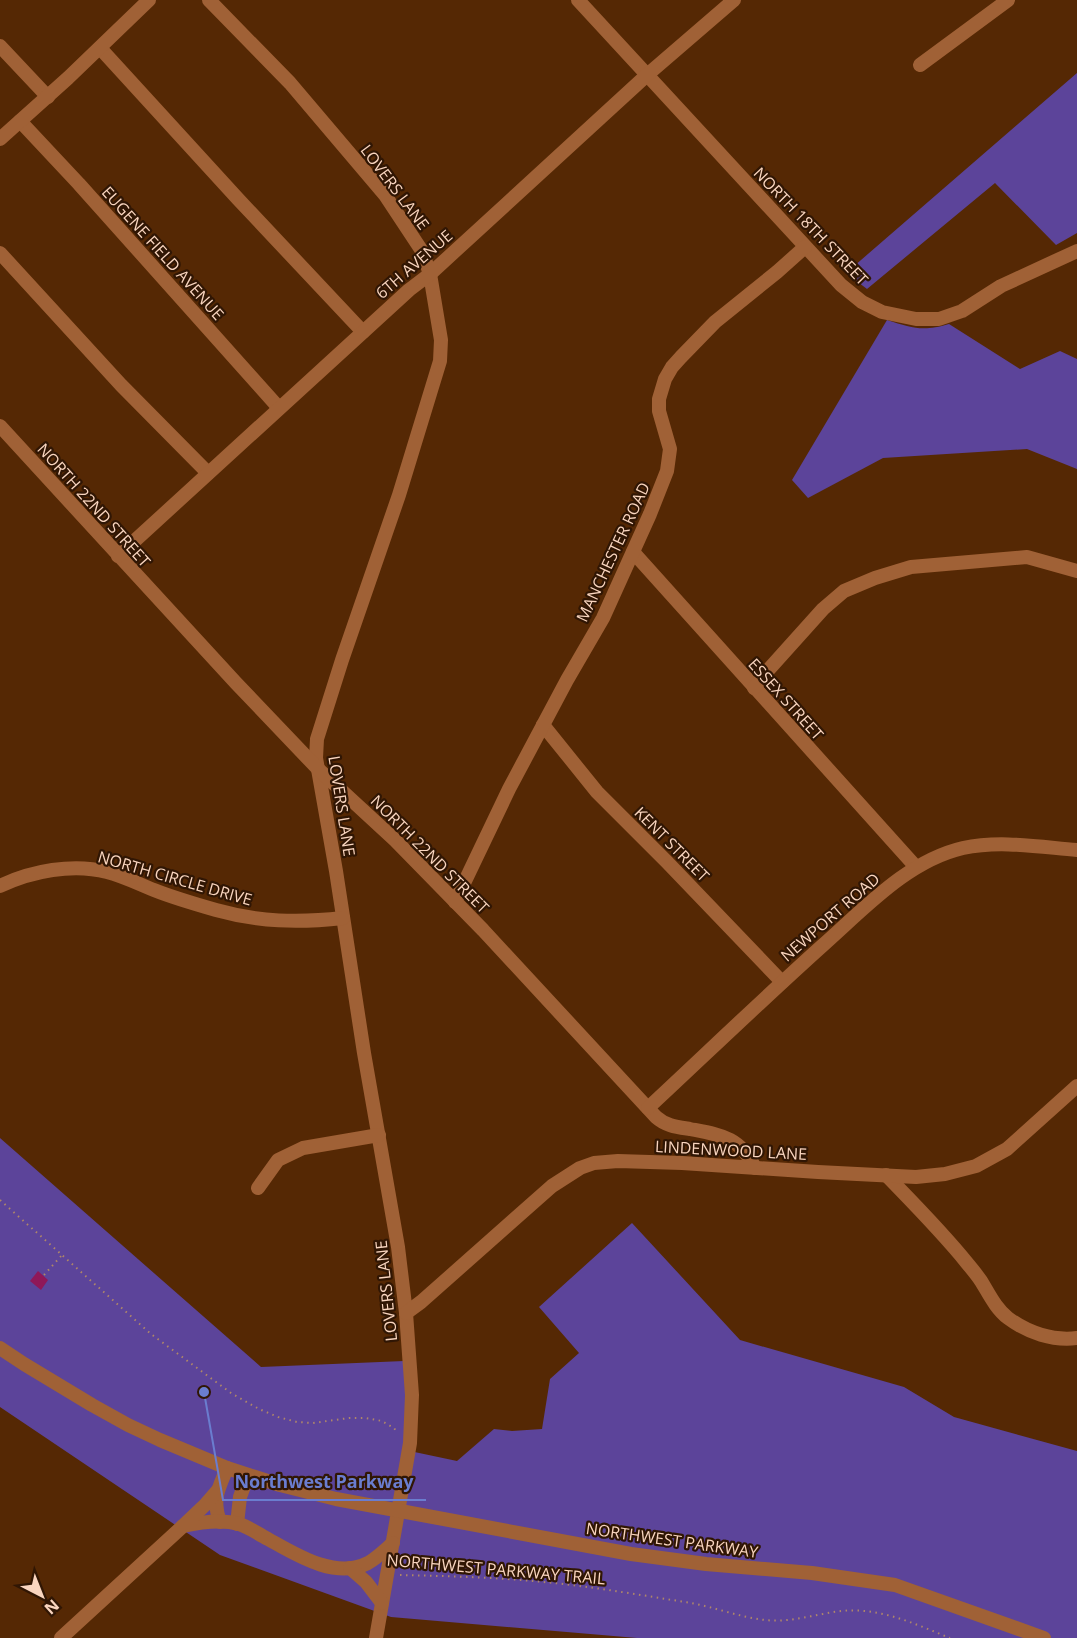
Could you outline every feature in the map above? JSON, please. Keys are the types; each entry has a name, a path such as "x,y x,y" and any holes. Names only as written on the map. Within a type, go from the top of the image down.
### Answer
{"street":[{"path":"0,139 48,97 149,0"},
{"name":"LOVERS LANE","path":"209,0 290,83 385,195 422,251 430,274 441,340 440,361 399,495 317,739 316,758 398,1247 406,1313 411,1407 410,1443 376,1638"},
{"name":"6TH AVENUE","path":"118,556 647,75 734,0"},
{"path":"920,65 1008,0"},
{"name":"NORTH 18TH STREET","path":"585,2 647,75 805,247 841,285 862,302 882,312 916,319 939,319 962,311 1001,286 1077,251"},
{"path":"0,46 48,97"},
{"path":"100,48 363,332"},
{"name":"EUGENE FIELD AVENUE","path":"20,121 279,408"},
{"name":"MANCHESTER ROAD","path":"455,902 509,789 603,618 650,514 667,471 670,449 659,411 659,399 665,379 672,367 715,322 805,247"},
{"path":"0,253 121,385 208,473"},
{"name":"NORTH 22ND STREET","path":"0,426 118,556 318,769 395,840 664,1124 720,1135 732,1140 740,1146 755,1168"},
{"name":"ESSEX STREET","path":"633,552 916,867"},
{"path":"754,688 823,609 844,591 875,578 911,567 1027,557 1077,571"},
{"name":"KENT STREET","path":"543,725 597,792 782,982"},
{"name":"NEWPORT ROAD","path":"648,1108 782,982 882,893 916,867 961,848 981,845 1077,849"},
{"name":"NORTH CIRCLE DRIVE","path":"1,884 73,867 108,872 156,891 216,910 261,920 309,922 343,918"},
{"name":"LINDENWOOD LANE","path":"406,1313 552,1186 580,1167 618,1161 682,1162 886,1175 945,1174 976,1166 1007,1149 1077,1086"},
{"path":"258,1188 278,1160 303,1148 379,1135"},
{"path":"886,1175 946,1236 1007,1318 1044,1336 1077,1338"},
{"name":"NORTHWEST PARKWAY","path":"0,1348 128,1425 227,1468 280,1485 336,1498 631,1554 706,1564 812,1573 895,1585 1044,1638"},
{"path":"220,1522 216,1509 218,1490 227,1468"},
{"path":"237,1524 240,1497 248,1475"},
{"path":"61,1638 183,1526 218,1490"},
{"path":"183,1526 204,1522 237,1524 247,1527 294,1553 333,1567 350,1568 369,1562 393,1543"},
{"path":"350,1568 366,1582 382,1603"}],"path":[{"path":"0,1200 151,1335 231,1393 259,1409 297,1422 313,1423 366,1418 382,1421 394,1428 401,1436"},
{"path":"44,1275 62,1255"},
{"name":"NORTHWEST PARKWAY TRAIL","path":"387,1575 522,1580 608,1590 698,1604 766,1621 784,1621 842,1611 877,1612 891,1615 950,1638"}],"shaded area":[{"path":"1077,73 1077,233 1056,245 995,183 867,289 846,273"},
{"path":"887,320 918,328 949,324 1020,369 1060,351 1077,359 1077,469 1027,449 883,458 808,498 792,480"},
{"path":"0,1138 261,1367 404,1361 405,1450 457,1461 494,1429 512,1431 542,1429 550,1379 579,1353 539,1307 632,1223 740,1340 904,1387 954,1417 1077,1451 1077,1638 637,1638 391,1617 220,1555 0,1407"}],"building":[{"path":"38,1271 48,1280 41,1290 30,1281"}],"place":[{"name":"Northwest Parkway","path":"204,1392"}]}
